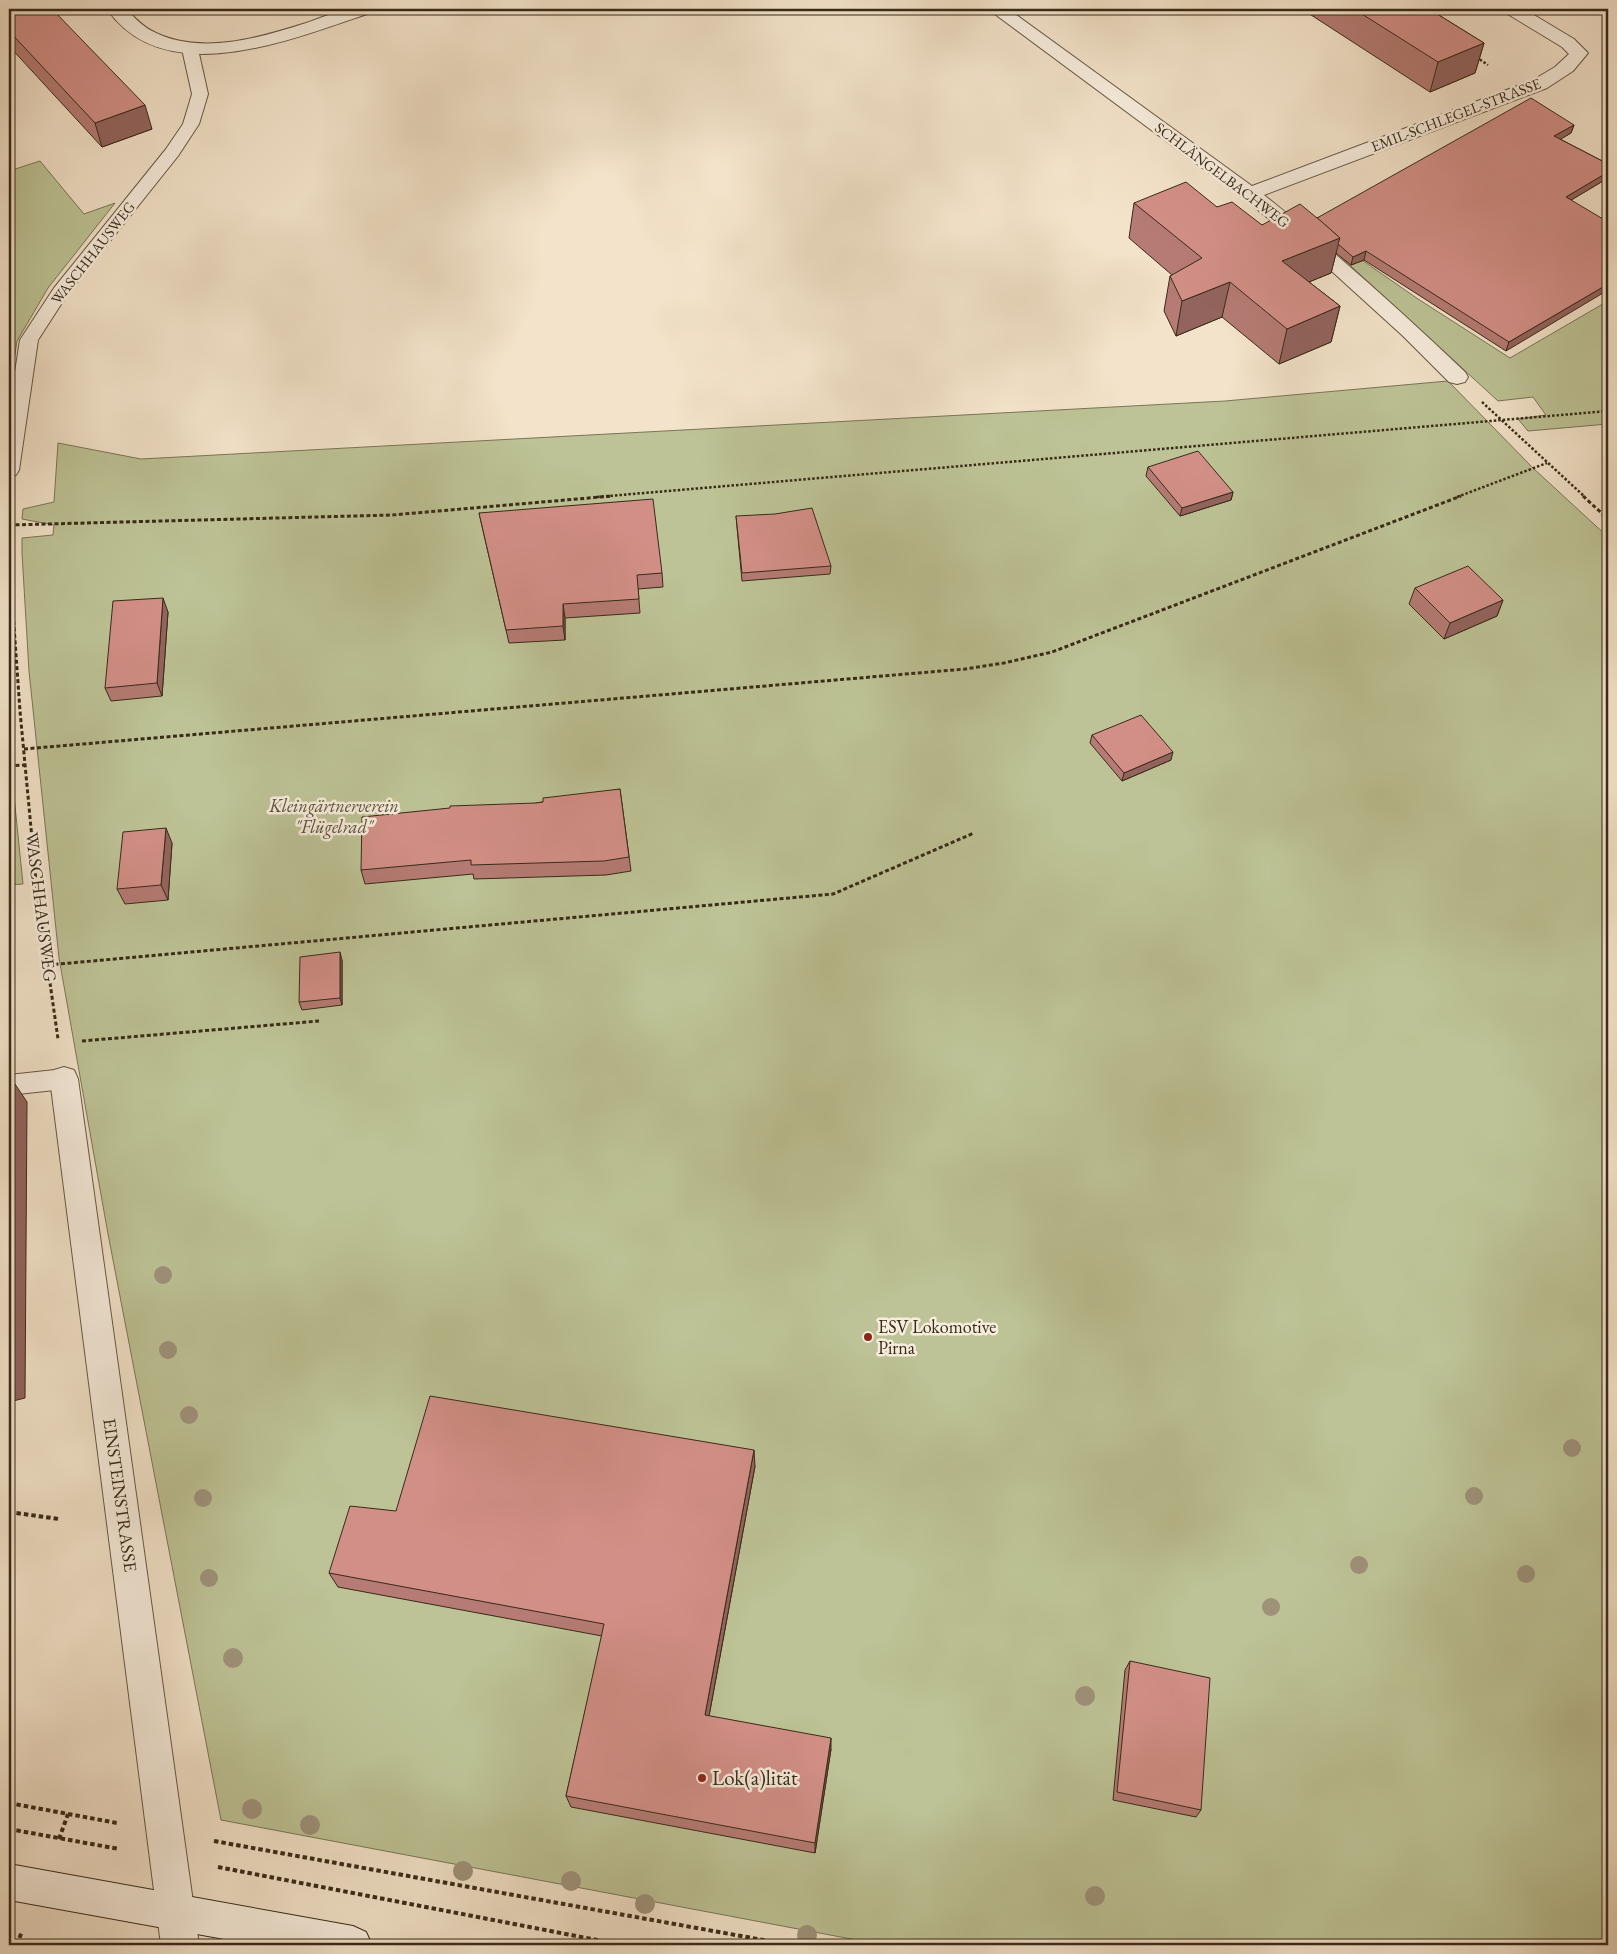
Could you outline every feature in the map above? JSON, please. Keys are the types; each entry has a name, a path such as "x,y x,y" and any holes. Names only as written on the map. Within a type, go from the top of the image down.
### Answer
{"street":[{"path":"116,9 146,35 168,44 190,49 259,42 364,9"},
{"name":"SCHLÄNGELBACHWEG","path":"997,9 1250,194 1322,252 1410,331 1457,377"},
{"name":"EMIL-SCHLEGEL-STRASSE","path":"1250,194 1540,84 1559,73 1574,61 1579,53 1568,43 1512,9"},
{"name":"EINSTEINSTRASSE","path":"64,1079 177,1928"},
{"path":"9,1882 177,1928 353,1945"}],"lane":[{"name":"WASCHHAUSWEG","path":"9,470 29,340 60,292 172,152 191,124 200,94 190,49"},
{"path":"9,1084 64,1079"}],"path":[{"path":"1476,57 1492,68 1462,83 1491,102"},
{"path":"1457,377 1608,519"},
{"path":"9,525 392,516 1500,419 1608,412"},
{"path":"24,750 955,670 1004,663 1052,652 1547,462"},
{"name":"WASCHHAUSWEG","path":"9,556 37,892 64,1079"},
{"path":"9,766 25,765"},
{"path":"48,965 833,894 974,833"},
{"path":"59,1043 319,1021"},
{"path":"9,1512 59,1519"},
{"path":"9,1803 166,1844 622,1945"},
{"path":"9,1829 166,1844 791,1945"}],"green space":[{"path":"40,161 84,214 115,203 48,288 17,341 9,394 9,171"},
{"path":"1341,257 1359,258 1418,299 1510,358 1608,301 1608,424 1528,431 1518,419 1546,415 1533,397 1498,401"},
{"name":"Kleingärtnerverein \"Flügelrad\"","path":"1448,381 1533,468 1608,537 1608,1945 883,1945 221,1820 108,1234 59,958 29,671 22,553 22,538 53,535 54,525 22,519 23,509 54,502 58,443 141,459 1225,401"},
{"path":"9,747 23,884 9,885"}],"building":[{"path":"9,9 52,9 145,105 95,123 9,31"},
{"path":"1354,9 1429,9 1484,43 1438,62"},
{"path":"1531,98 1574,125 1554,136 1608,164 1608,172 1566,197 1608,222 1608,284 1509,342 1366,251 1353,257 1338,244 1340,238 1317,218"},
{"path":"1186,182 1217,207 1232,202 1262,225 1300,204 1340,238 1282,261 1340,306 1287,329 1230,282 1182,301 1170,276 1202,258 1134,203"},
{"path":"1198,451 1233,492 1182,508 1148,467"},
{"path":"653,499 662,573 637,575 639,599 563,604 563,626 506,630 479,513"},
{"path":"812,508 831,566 742,573 736,516 775,514"},
{"path":"1468,566 1503,600 1450,623 1415,588"},
{"path":"163,598 157,683 105,688 113,601"},
{"path":"1141,715 1173,752 1124,773 1092,735"},
{"path":"620,789 629,857 604,861 471,865 471,860 361,870 362,817 450,808 450,806 536,803 543,802 543,798"},
{"path":"166,828 161,885 117,889 123,832"},
{"path":"340,952 340,998 299,1002 300,957"},
{"path":"430,1396 754,1450 705,1715 831,1738 815,1843 566,1796 604,1624 329,1573 350,1506 396,1511"},
{"path":"1130,1661 1210,1678 1201,1810 1117,1792"}],"place":[{"name":"ESV Lokomotive Pirna","path":"868,1337"},
{"name":"Lok(a)lität","path":"702,1778"}]}
